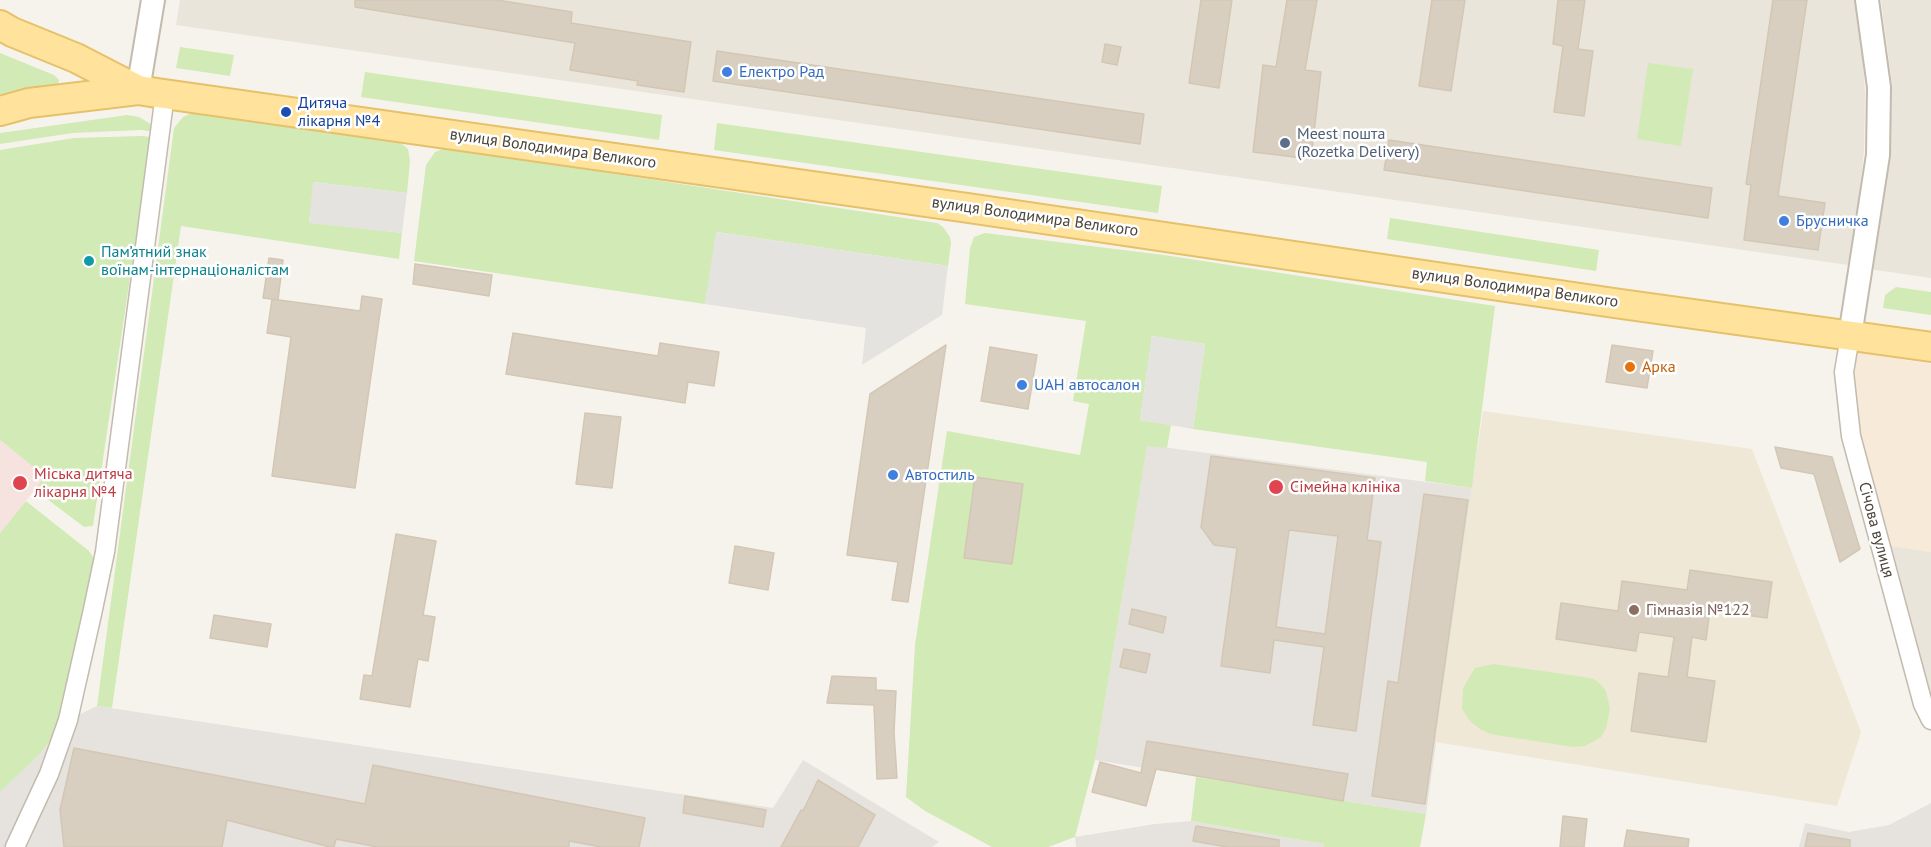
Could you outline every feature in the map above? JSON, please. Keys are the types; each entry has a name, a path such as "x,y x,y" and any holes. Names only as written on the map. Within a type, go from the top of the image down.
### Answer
{"main road":[{"path":"0,25 152,92"},
{"path":"0,111 29,104 152,92"},
{"name":"вулиця Володимира Великого","path":"152,92 1931,347"}],"street":[{"path":"15,847 45,784 68,720 93,614 106,541 152,92 153,0"},
{"path":"1850,336 1878,155 1879,87 1868,0"},
{"name":"Січова вулиця","path":"1850,336 1844,372 1851,436 1923,704 1931,720"}],"shaded area":[{"path":"180,0 1855,0 1862,44 1865,92 1864,151 1858,207 1848,265 176,25"},
{"path":"1881,0 1931,0 1931,278 1869,269 1889,157 1892,84"},
{"path":"313,182 407,193 402,233 309,223"},
{"path":"716,232 948,266 942,315 862,365 866,328 705,304"},
{"path":"1152,336 1205,344 1193,429 1140,420"},
{"path":"1848,351 1931,364 1931,552 1879,544 1851,436"},
{"name":"Гімназія №122","path":"1483,411 1752,449 1861,732 1837,806 1435,742"},
{"name":"Міська дитяча лікарня №4","path":"0,440 46,476 0,533"},
{"path":"1147,445 1472,488 1426,814 1095,760"},
{"path":"1879,544 1931,552 1931,720"},
{"path":"97,706 773,808 803,760 939,842 932,847 0,847 0,792 38,756 68,720"},
{"path":"1931,803 1931,847 1799,847 1805,823 1849,832 1889,825"},
{"path":"1191,821 1324,844 1324,847 1076,847 1075,837 1155,824"}],"green space":[{"path":"180,47 234,55 230,76 176,68"},
{"path":"0,53 54,75 59,80 58,85 0,98"},
{"path":"1648,63 1693,69 1681,146 1637,139"},
{"path":"365,72 662,115 659,140 361,97"},
{"path":"196,111 396,139 408,149 410,161 407,193 314,182 309,222 402,233 399,259 181,226 112,708 97,706 174,128 183,117"},
{"path":"127,115 139,117 149,123 155,132 141,130 73,133 0,144 0,133"},
{"path":"717,123 1162,186 1158,213 714,150"},
{"path":"151,137 93,526 84,527 35,490 45,476 0,440 0,150 74,138"},
{"path":"445,148 937,223 950,237 948,266 717,232 705,304 414,261 426,165 435,152"},
{"path":"1390,218 1599,250 1596,271 1387,239"},
{"path":"985,233 1164,255 1495,306 1472,488 1425,481 1427,462 1193,429 1205,344 1152,336 1140,420 1171,425 1167,448 1147,446 1095,760 1075,837 1048,847 992,847 925,811 906,797 915,645 947,431 1080,455 1089,404 1073,401 1086,321 965,304 970,248 974,237"},
{"path":"1896,287 1931,292 1931,315 1883,308 1885,295"},
{"path":"26,501 89,551 95,560 62,718 51,740 38,756 0,792 0,533"},
{"path":"1493,664 1594,679 1606,691 1610,709 1606,728 1601,737 1585,746 1573,747 1490,734 1480,729 1471,722 1462,709 1463,688 1475,668"},
{"path":"1196,777 1426,814 1420,847 1324,847 1324,844 1191,821"}],"building":[{"path":"355,0 497,0 572,12 571,23 691,42 684,92 637,85 638,81 570,70 575,43 355,7"},
{"path":"1201,0 1232,0 1219,88 1189,83"},
{"path":"1287,0 1317,0 1305,70 1321,72 1311,159 1253,152 1263,65 1276,67"},
{"path":"1432,0 1465,0 1451,91 1419,86"},
{"path":"1558,0 1585,0 1578,49 1593,51 1584,116 1554,112 1563,46 1553,44"},
{"path":"1773,0 1807,0 1778,196 1825,203 1818,250 1744,240 1751,185 1746,184"},
{"path":"1105,44 1121,47 1117,65 1102,62"},
{"path":"717,51 1144,114 1140,144 713,81"},
{"path":"1389,140 1712,188 1708,218 1384,170"},
{"path":"269,258 283,260 278,300 263,298"},
{"path":"415,264 492,275 489,296 413,284"},
{"path":"362,296 382,299 355,488 272,476 291,337 267,333 272,299 360,311"},
{"path":"513,333 658,356 660,343 719,352 714,386 688,382 685,403 506,374"},
{"name":"Автостиль","path":"946,345 908,602 892,600 898,562 847,555 870,394"},
{"name":"Арка","path":"1612,345 1653,351 1647,388 1606,382"},
{"path":"990,347 1037,355 1028,409 981,401"},
{"path":"585,413 621,417 612,488 576,484"},
{"path":"1775,447 1832,457 1860,549 1840,562 1814,474 1781,468"},
{"path":"1211,456 1375,478 1367,540 1381,542 1356,731 1313,725 1324,647 1274,640 1270,673 1221,666 1237,548 1214,545 1201,527","holes":["1289,530 1338,536 1325,634 1276,627"]},
{"path":"975,477 1023,484 1012,564 964,558"},
{"path":"1424,494 1468,500 1425,804 1372,796 1388,681 1398,683"},
{"path":"396,534 436,541 423,615 435,617 428,661 418,659 410,707 360,699 364,675 372,676"},
{"path":"735,546 774,553 768,590 729,583"},
{"path":"1690,570 1772,582 1767,618 1710,610 1706,640 1692,637 1687,677 1715,681 1706,742 1631,731 1639,673 1668,677 1674,637 1639,632 1636,651 1556,639 1561,603 1618,611 1622,581 1687,590"},
{"path":"1132,609 1166,617 1163,633 1129,624"},
{"path":"214,615 271,624 267,647 210,638"},
{"path":"1124,649 1150,654 1146,673 1120,667"},
{"path":"832,676 876,678 876,690 896,691 894,732 897,778 877,779 874,705 827,703"},
{"path":"1147,741 1348,774 1343,801 1156,769 1146,806 1092,792 1100,762 1141,773"},
{"path":"74,748 365,804 373,765 645,818 639,847 602,847 569,841 569,847 378,847 336,839 334,847 330,847 227,820 222,847 64,847 60,810"},
{"path":"818,780 875,815 858,847 781,847 801,810 803,811"},
{"path":"685,796 766,810 763,827 683,813"},
{"path":"1563,816 1587,819 1584,847 1560,847"},
{"path":"1196,826 1279,840 1279,847 1227,847 1193,841"},
{"path":"1627,830 1689,839 1688,847 1624,847"},
{"path":"1808,833 1850,840 1850,847 1805,847"}],"place":[{"name":"Електро Рад","path":"727,72"},
{"name":"Дитяча лікарня №4","path":"286,112"},
{"name":"Meest пошта (Rozetka Delivery)","path":"1285,143"},
{"name":"Брусничка","path":"1784,221"},
{"name":"Пам’ятний знак воїнам-інтернаціоналістам","path":"89,261"},
{"name":"Арка","path":"1630,367"},
{"name":"UAH автосалон","path":"1022,385"},
{"name":"Автостиль","path":"893,475"},
{"name":"Міська дитяча лікарня №4","path":"20,483"},
{"name":"Сімейна клініка","path":"1276,487"},
{"name":"Гімназія №122","path":"1634,610"}]}
